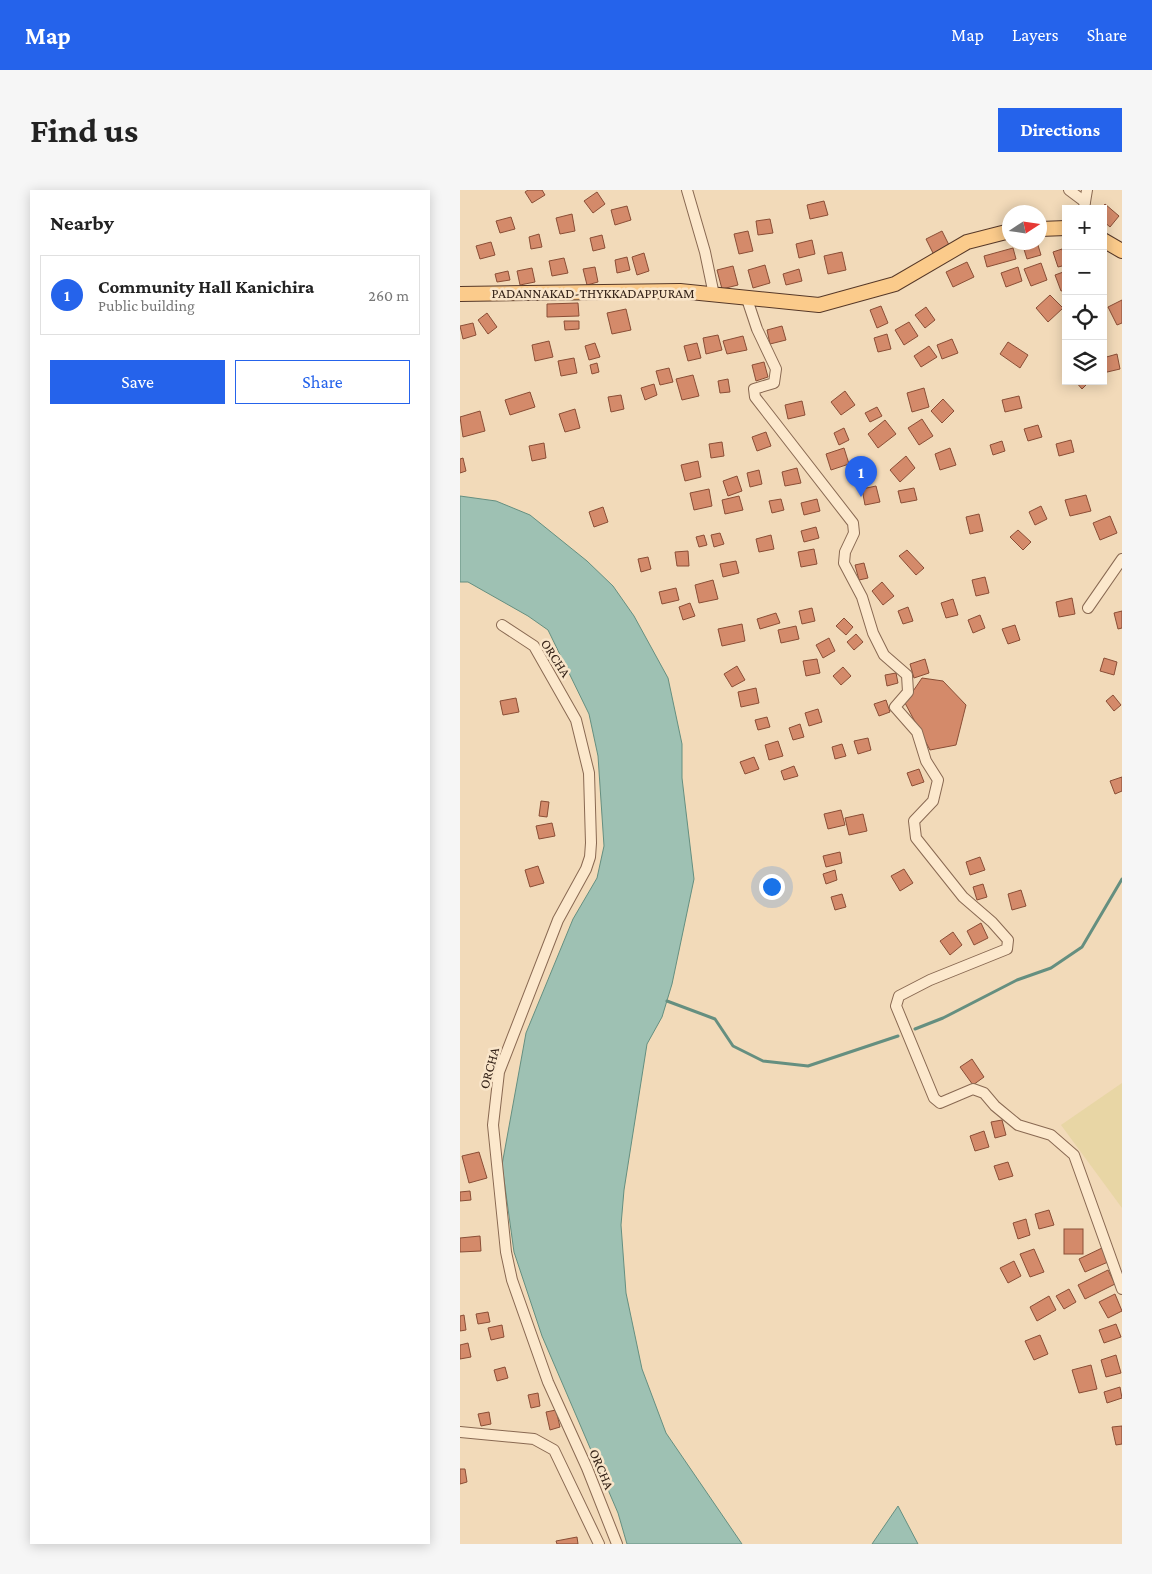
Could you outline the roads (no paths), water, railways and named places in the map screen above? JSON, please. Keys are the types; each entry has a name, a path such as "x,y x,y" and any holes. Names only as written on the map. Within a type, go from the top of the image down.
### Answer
{"main road":[{"path":"1047,229 1062,228"},
{"name":"PADANNAKAD-THYKKADAPPURAM","path":"460,294 680,291 819,305 895,284 967,242 1002,233"},
{"path":"1107,242 1122,250"}],"street":[{"path":"687,190 705,252 714,295"},
{"path":"1068,190 1084,205"},
{"path":"1084,205 1087,190"},
{"path":"747,299 757,329 776,369 774,382 754,389 755,397 853,523 854,533 845,552 844,563 862,597 873,633 884,655 907,675 908,692 895,707 916,732 926,761 938,780 933,801 914,821 916,838 963,897 992,922 1008,940 1007,949 930,980 899,996 896,1006 934,1098 940,1102 973,1089 984,1093 1018,1125 1051,1135 1074,1154 1122,1289"},
{"path":"1088,608 1122,559"},
{"name":"ORCHA","path":"502,624 534,646 576,720 589,772 591,834 590,857 586,868 558,920 499,1072 493,1125 506,1252 512,1280 548,1382 587,1468 617,1544"},
{"path":"460,1432 534,1439 554,1450 600,1544"}],"waterway":[{"path":"915,1029 943,1018 1017,980 1051,968 1082,947 1122,879"},
{"path":"667,1001 715,1019 733,1046 763,1061 808,1066 898,1036"}],"place":[{"name":"Community Hall Kanichira","path":"861,497"}]}
